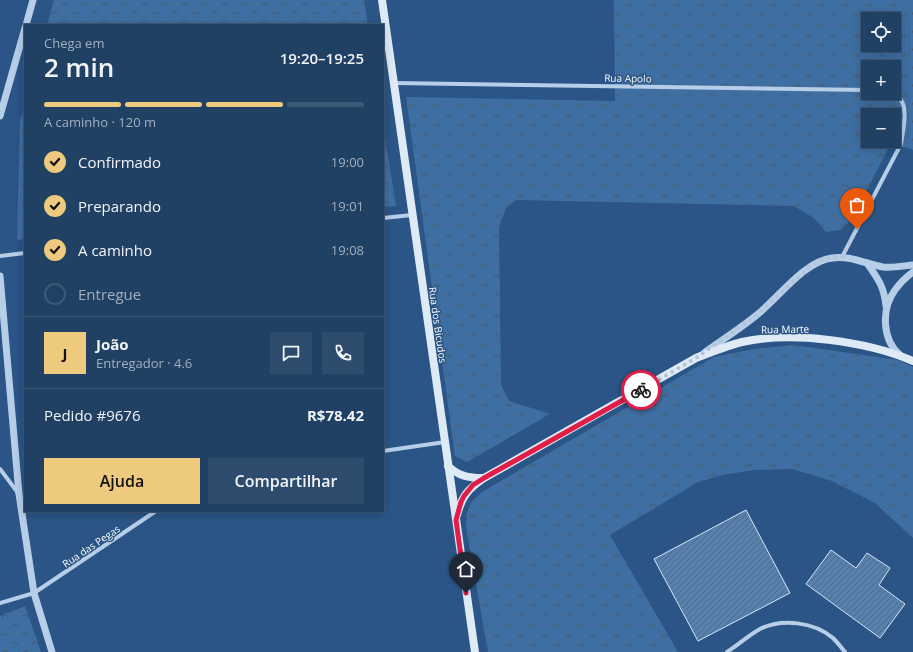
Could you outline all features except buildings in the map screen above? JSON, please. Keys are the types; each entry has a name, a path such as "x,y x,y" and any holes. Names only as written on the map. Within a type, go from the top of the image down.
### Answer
{"main road":[{"name":"Rua dos Bicudos","path":"382,0 475,652"},
{"name":"Rua Marte","path":"456,520 464,496 473,485 696,358 725,346 762,339 807,338 872,348 913,361"},
{"path":"448,466 453,471 465,477 484,478"}],"street":[{"path":"26,24 33,0"},
{"path":"0,116 24,32"},
{"name":"Rua Apolo","path":"394,83 861,90"},
{"path":"842,257 901,144 904,128 904,113 901,100"},
{"path":"384,218 413,215"},
{"path":"0,256 24,253"},
{"path":"696,358 760,312 811,266 821,260 842,257 883,267 893,268 913,265"},
{"path":"867,263 885,296 887,336 893,349 902,357"},
{"path":"886,312 888,303 894,291 904,279 913,272"},
{"path":"0,276 19,494 34,593 52,652"},
{"path":"384,452 445,442"},
{"path":"0,469 19,494"},
{"name":"Rua das Pegas","path":"0,603 34,593 155,512"},
{"path":"727,652 760,629 770,625 791,623 802,624 822,632 832,638 845,652"}],"green space":[{"path":"54,0 364,0 368,24 47,24"},
{"path":"614,0 910,0 908,148 901,147 901,108 861,108 861,148 890,148 852,219 840,230 826,232 815,219 794,206 516,200 506,208 499,227 501,385 509,401 550,414 467,462 455,456 406,97 615,101"},
{"path":"910,0 913,0 913,150 908,148"},
{"path":"24,107 24,239 17,240 20,121"},
{"path":"384,131 396,206 384,207"},
{"path":"794,345 898,360 913,367 913,538 875,503 832,481 792,469 754,470 722,475 698,482 610,535 678,652 488,652 466,527 467,513 472,501 482,492 714,357 754,349"},
{"path":"25,606 41,652 0,652 0,616"}],"way so far":[{"path":"641,390 696,358 750,320 811,266 821,260 842,257 857,229"}],"route":[{"path":"466,593 456,520 461,502 473,485 641,390"}]}
